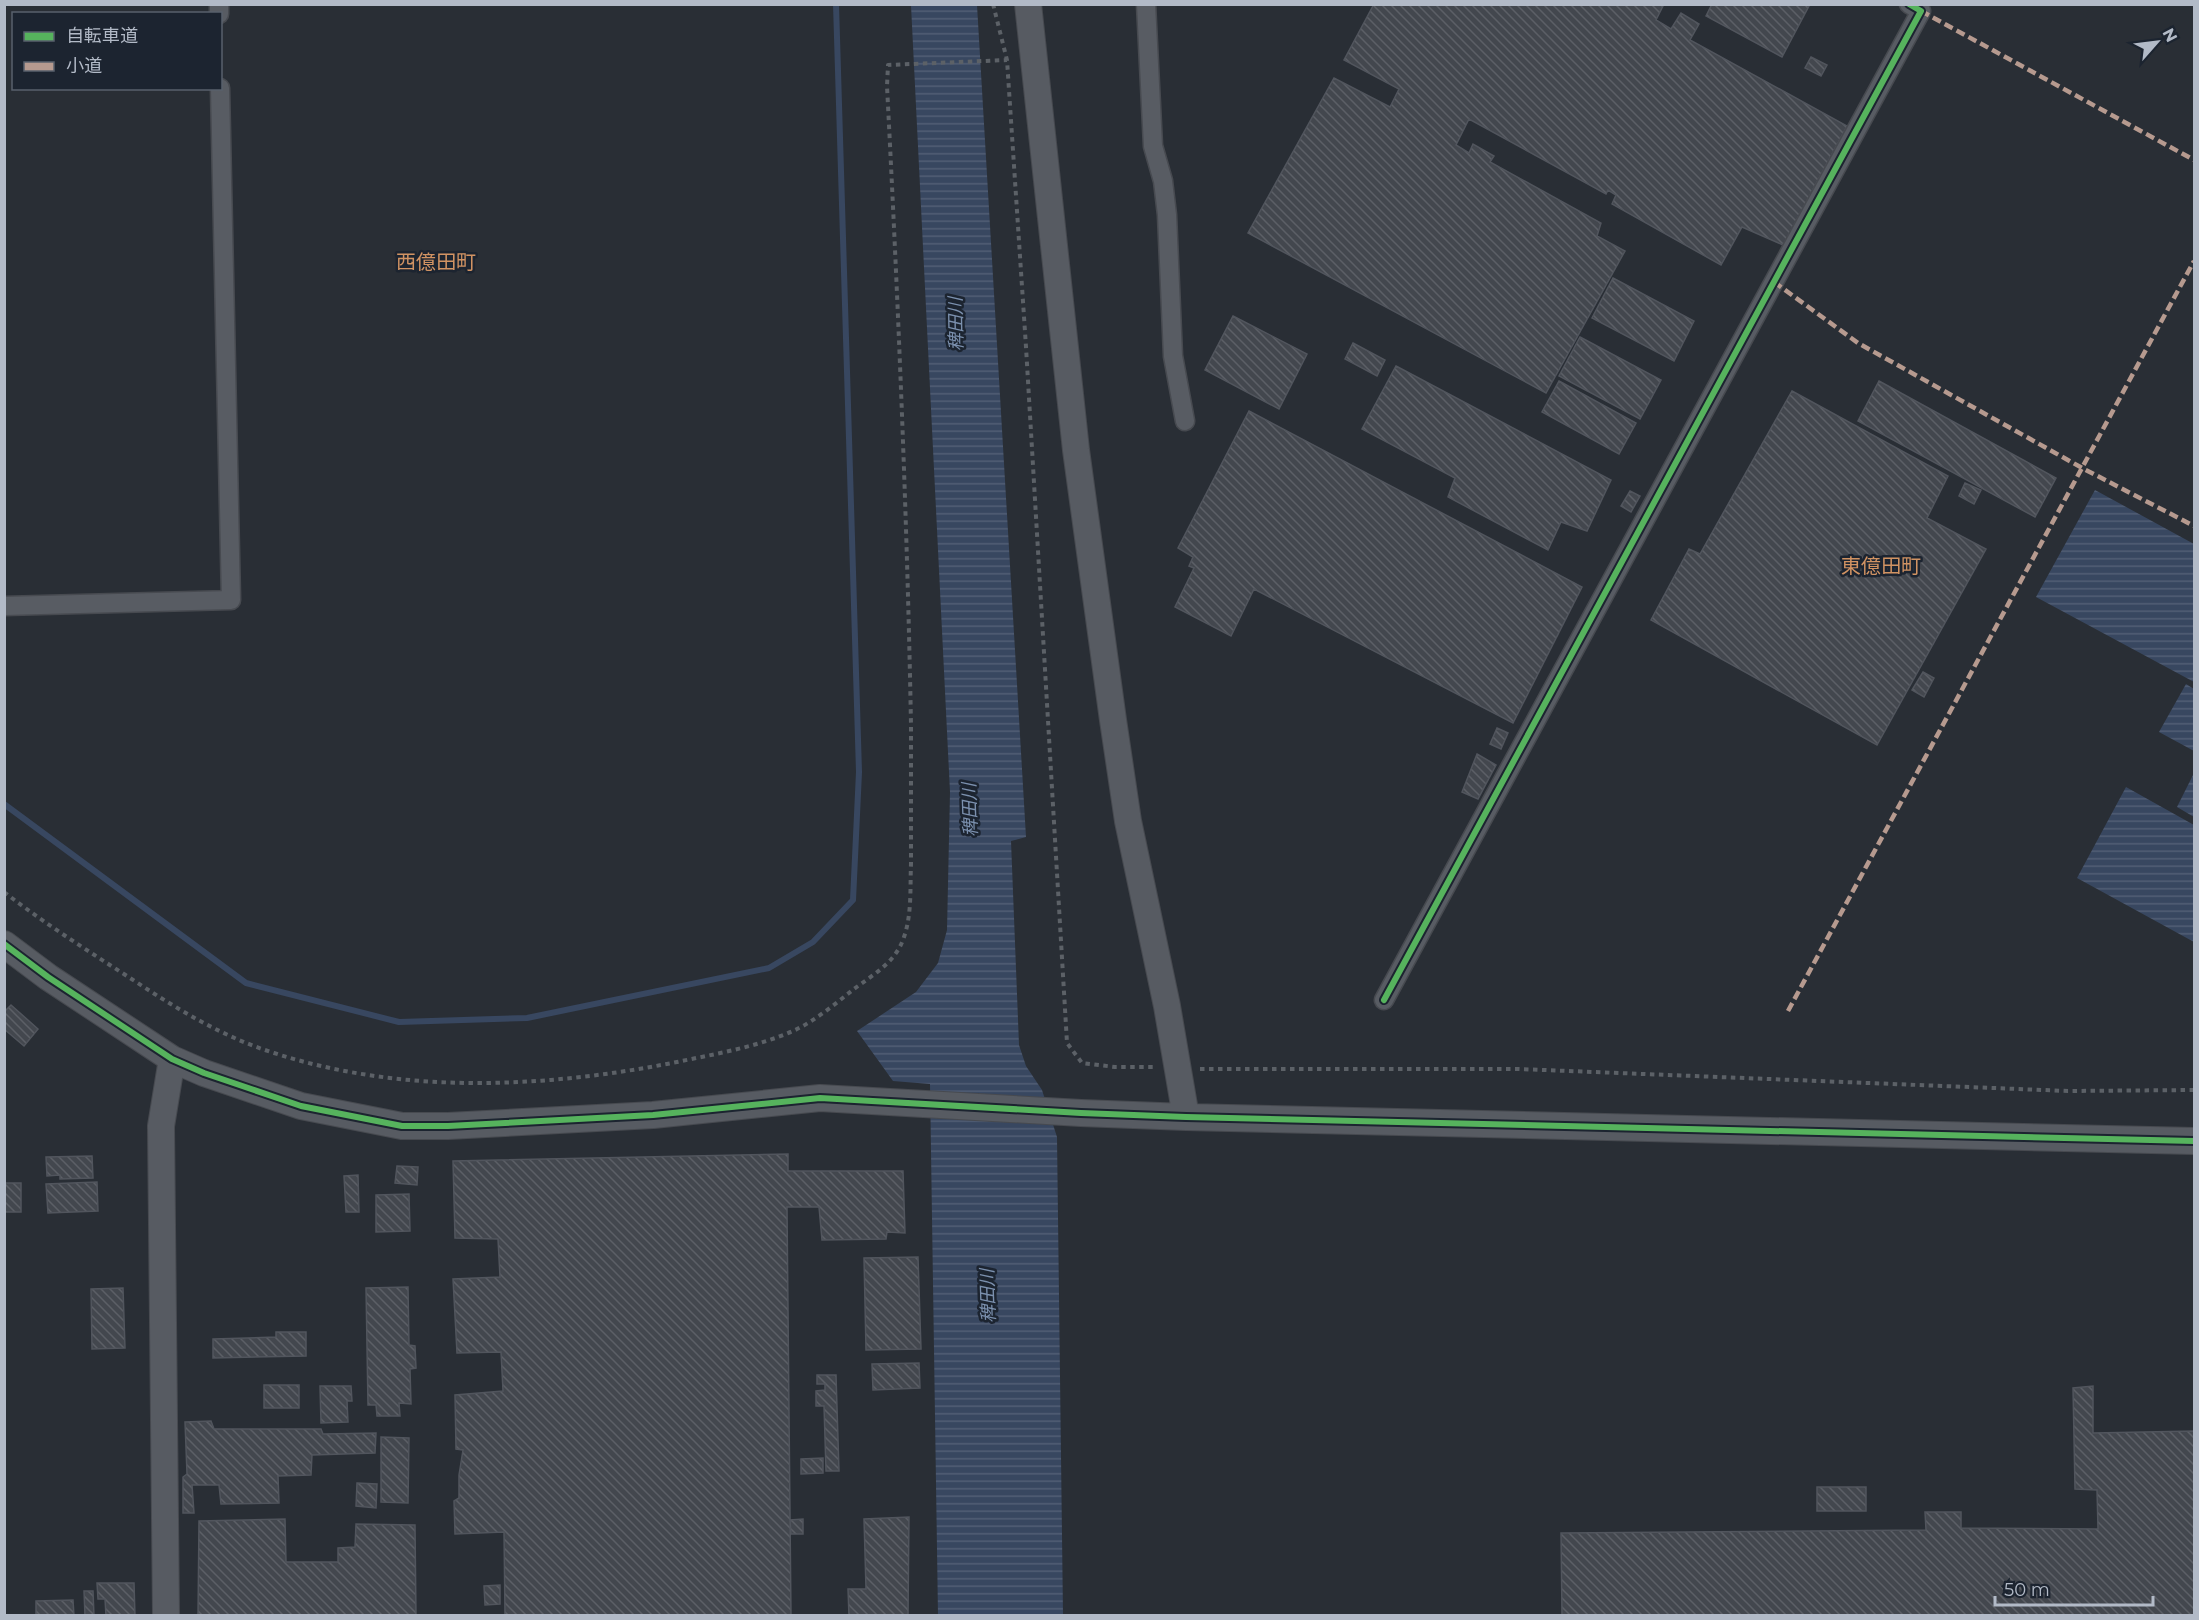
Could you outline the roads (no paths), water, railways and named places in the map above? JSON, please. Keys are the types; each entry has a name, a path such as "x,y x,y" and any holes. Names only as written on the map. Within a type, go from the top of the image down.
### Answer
{"street":[{"path":"1028,4 1076,450 1105,661 1128,821 1167,1006 1186,1117"},
{"path":"1146,4 1153,146 1163,181 1167,215 1173,356 1185,421"},
{"path":"1384,1000 1920,11 1909,4"},
{"path":"4,606 231,600 220,90"},
{"path":"4,944 48,977 172,1059 214,1077 301,1106 402,1126 448,1126 653,1115 820,1098 1186,1117 2194,1141"},
{"path":"166,1616 161,1126 172,1059"}],"water":[{"name":"稗田川","path":"911,5 977,5 1026,837 1011,841 1019,1045 1026,1066 1042,1090 1057,1137 1063,1615 938,1615 930,1084 893,1081 857,1031 916,992 938,963 947,930 950,792"},
{"path":"2095,490 2194,544 2194,682 2036,597"},
{"path":"2186,684 2194,689 2194,751 2159,732"},
{"path":"2194,773 2194,817 2177,807"},
{"path":"2126,787 2194,825 2194,942 2077,878"}],"waterway":[{"path":"4,804 246,983 399,1022 527,1018 769,968 813,942 853,900 859,772 836,4"}],"district":[{"name":"西億田町","path":"436,262"},
{"name":"東億田町","path":"1881,566"}]}
